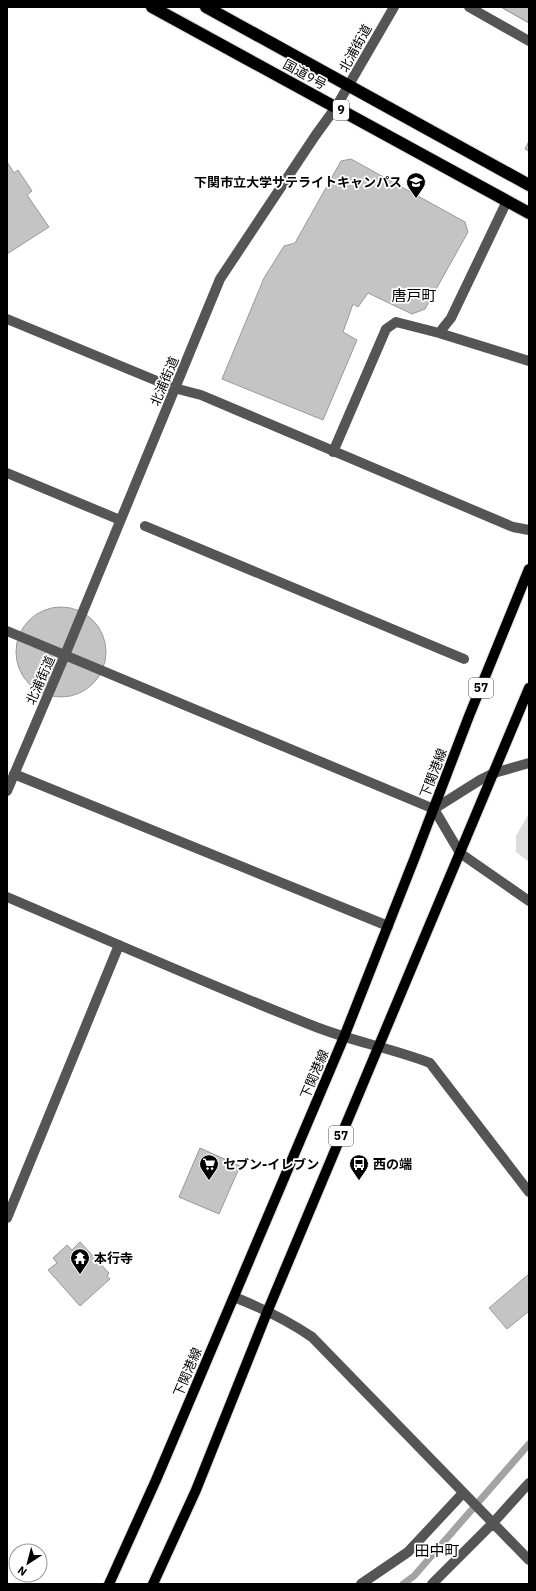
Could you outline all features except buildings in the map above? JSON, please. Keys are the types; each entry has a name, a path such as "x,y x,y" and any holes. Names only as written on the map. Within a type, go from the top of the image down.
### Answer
{"highway":[{"name":"国道9号","path":"152,7 529,213"},
{"name":"国道9号","path":"206,7 529,185"}],"main road":[{"name":"下関港線","path":"109,1584 156,1480 344,1037 529,569"},
{"name":"57","path":"154,1584 196,1490 268,1310 529,688"}],"street":[{"name":"北浦街道","path":"7,791 65,655 211,298 220,280 315,136 336,107 394,7"},
{"path":"469,7 529,41"},
{"path":"439,333 452,318 507,201"},
{"path":"7,319 174,388 201,395 513,527 529,530"},
{"path":"333,452 386,329 396,322 439,333 529,361"},
{"path":"7,473 120,520"},
{"path":"145,526 464,659"},
{"path":"7,631 434,809 460,853 529,901"},
{"path":"434,809 480,780 494,773 529,764"},
{"path":"14,774 388,926"},
{"path":"7,897 312,1026 379,1048 413,1056 430,1063 529,1192"},
{"path":"7,1218 119,945"},
{"path":"234,1297 268,1310 312,1337 529,1560"},
{"path":"432,1584 490,1520 529,1483"},
{"path":"361,1584 408,1552 465,1495"}],"shaded area":[{"path":"529,813 529,862 516,852 516,836"}],"waterway":[{"path":"403,1584 414,1576 529,1444"}],"place":[{"name":"下関市立大学サテライトキャンパス","path":"416,199"},
{"name":"セブン-イレブン","path":"209,1181"},
{"name":"西の端","path":"359,1181"},
{"name":"本行寺","path":"80,1275"}],"district":[{"name":"唐戸町","path":"414,296"},
{"name":"田中町","path":"437,1551"}]}
